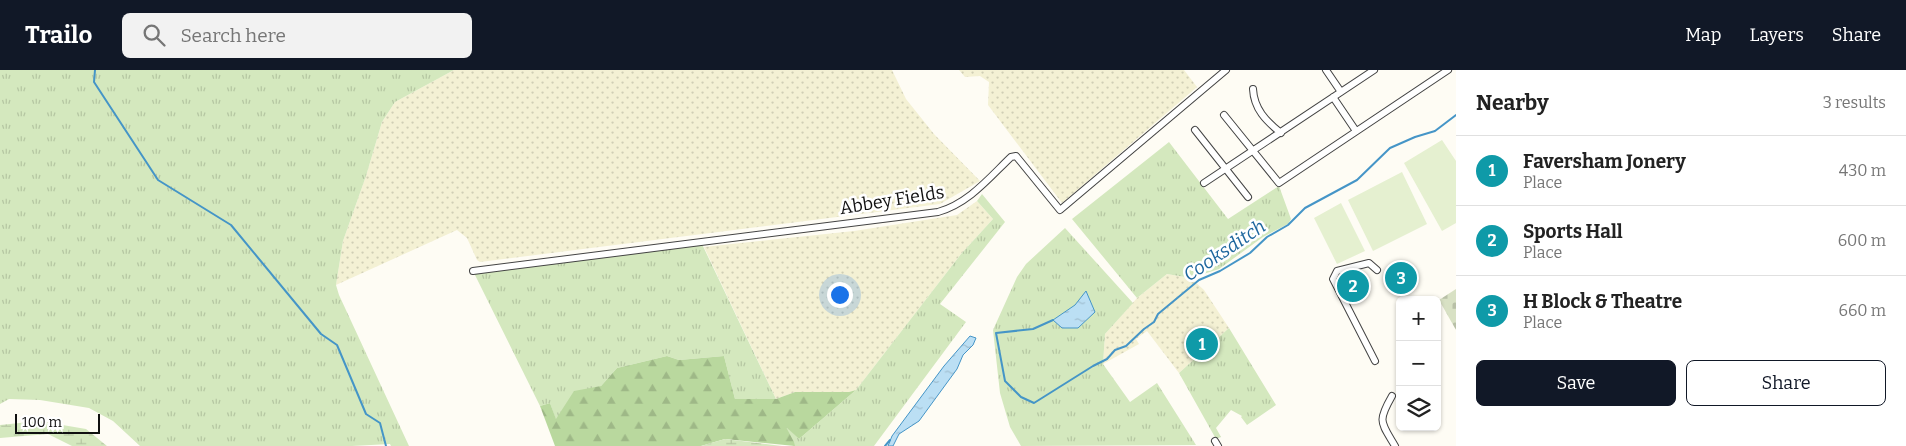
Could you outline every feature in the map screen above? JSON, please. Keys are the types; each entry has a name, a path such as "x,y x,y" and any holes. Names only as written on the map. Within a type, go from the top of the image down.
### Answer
{"street":[{"name":"Abbey Fields","path":"473,271 938,212 963,202 1011,157 1016,156 1060,210 1224,70"},
{"path":"1326,70 1341,92"},
{"path":"1204,183 1374,70"},
{"path":"1224,115 1279,183 1448,70"},
{"path":"1253,89 1250,97 1261,114 1281,133"},
{"path":"1333,97 1356,130"},
{"path":"1195,130 1248,197"},
{"path":"1375,361 1333,279 1336,270 1360,264 1369,263 1377,270"},
{"path":"1390,398 1381,416 1381,422 1395,446"}],"shaded area":[{"path":"454,70 892,70 906,99 934,134 980,181 940,204 480,262 477,260 467,238 457,230 336,285 343,241 366,176 382,122 395,102"},
{"path":"959,70 1184,70 1197,87 1062,203 988,105 989,82 980,76 965,77"},
{"path":"977,201 993,219 961,254 856,390 849,392 795,392 776,399 704,247 854,231 957,215"},
{"path":"1167,274 1191,278 1204,290 1229,328 1179,373 1147,331 1136,339 1139,344 1103,364 1105,334 1137,298"}],"green space":[{"path":"0,70 454,70 395,102 382,122 366,176 343,241 336,285 409,446 391,446 390,444 352,446 140,446 113,421 89,408 40,400 9,399 0,404"},
{"path":"1442,140 1456,161 1456,223 1442,231 1404,163"},
{"path":"1169,142 1228,219 1279,186 1291,219 1288,224 1263,237 1219,269 1191,278 1167,274 1137,298 1072,219"},
{"path":"1402,172 1427,224 1373,251 1348,200"},
{"path":"982,194 1005,222 940,304 966,322 874,446 793,446 785,425 799,439 856,390 961,254 993,219 977,201"},
{"path":"1341,203 1365,251 1337,264 1314,218"},
{"path":"1065,228 1133,303 1105,334 1103,364 1130,402 1157,383 1196,445 1021,446 1010,427 1000,393 993,330 1017,277 1026,264"},
{"path":"701,242 776,399 735,399 724,356 679,360 667,356 617,368 601,386 556,420 550,403 540,406 473,271"},
{"path":"1456,289 1456,330 1441,304 1441,299"},
{"path":"1229,328 1276,405 1247,425 1242,416 1231,410 1216,428 1221,437 1216,439 1179,373"},
{"path":"667,356 679,360 724,356 735,399 776,399 795,392 849,392 856,390 799,439 786,427 795,446 725,439 701,446 555,446 540,406 550,403 556,419 574,391 601,386 617,368"},
{"path":"39,421 86,429 107,446 72,446 48,434 0,438 0,425"},
{"path":"725,439 782,446 701,446"}],"water":[{"path":"1086,291 1095,312 1078,328 1062,328 1053,320 1075,305"},
{"path":"970,336 976,338 973,345 963,355 957,369 919,421 899,434 893,446 888,446 892,436 944,366"}],"waterway":[{"path":"95,70 94,82 158,180 231,225 321,334 337,345 366,414 380,423 386,446"},
{"name":"Cooksditch","path":"1053,320 1033,329 996,333 1005,381 1021,397 1034,403 1107,359 1115,350 1126,346 1154,322 1158,314 1199,280 1220,271 1250,253 1267,237 1288,225 1305,208 1357,180 1390,148 1435,131 1456,115"},
{"path":"885,446 890,440"}],"place":[{"name":"H Block & Theatre","path":"1401,278"},
{"name":"Sports Hall","path":"1353,286"},
{"name":"Faversham Jonery","path":"1202,344"}]}
